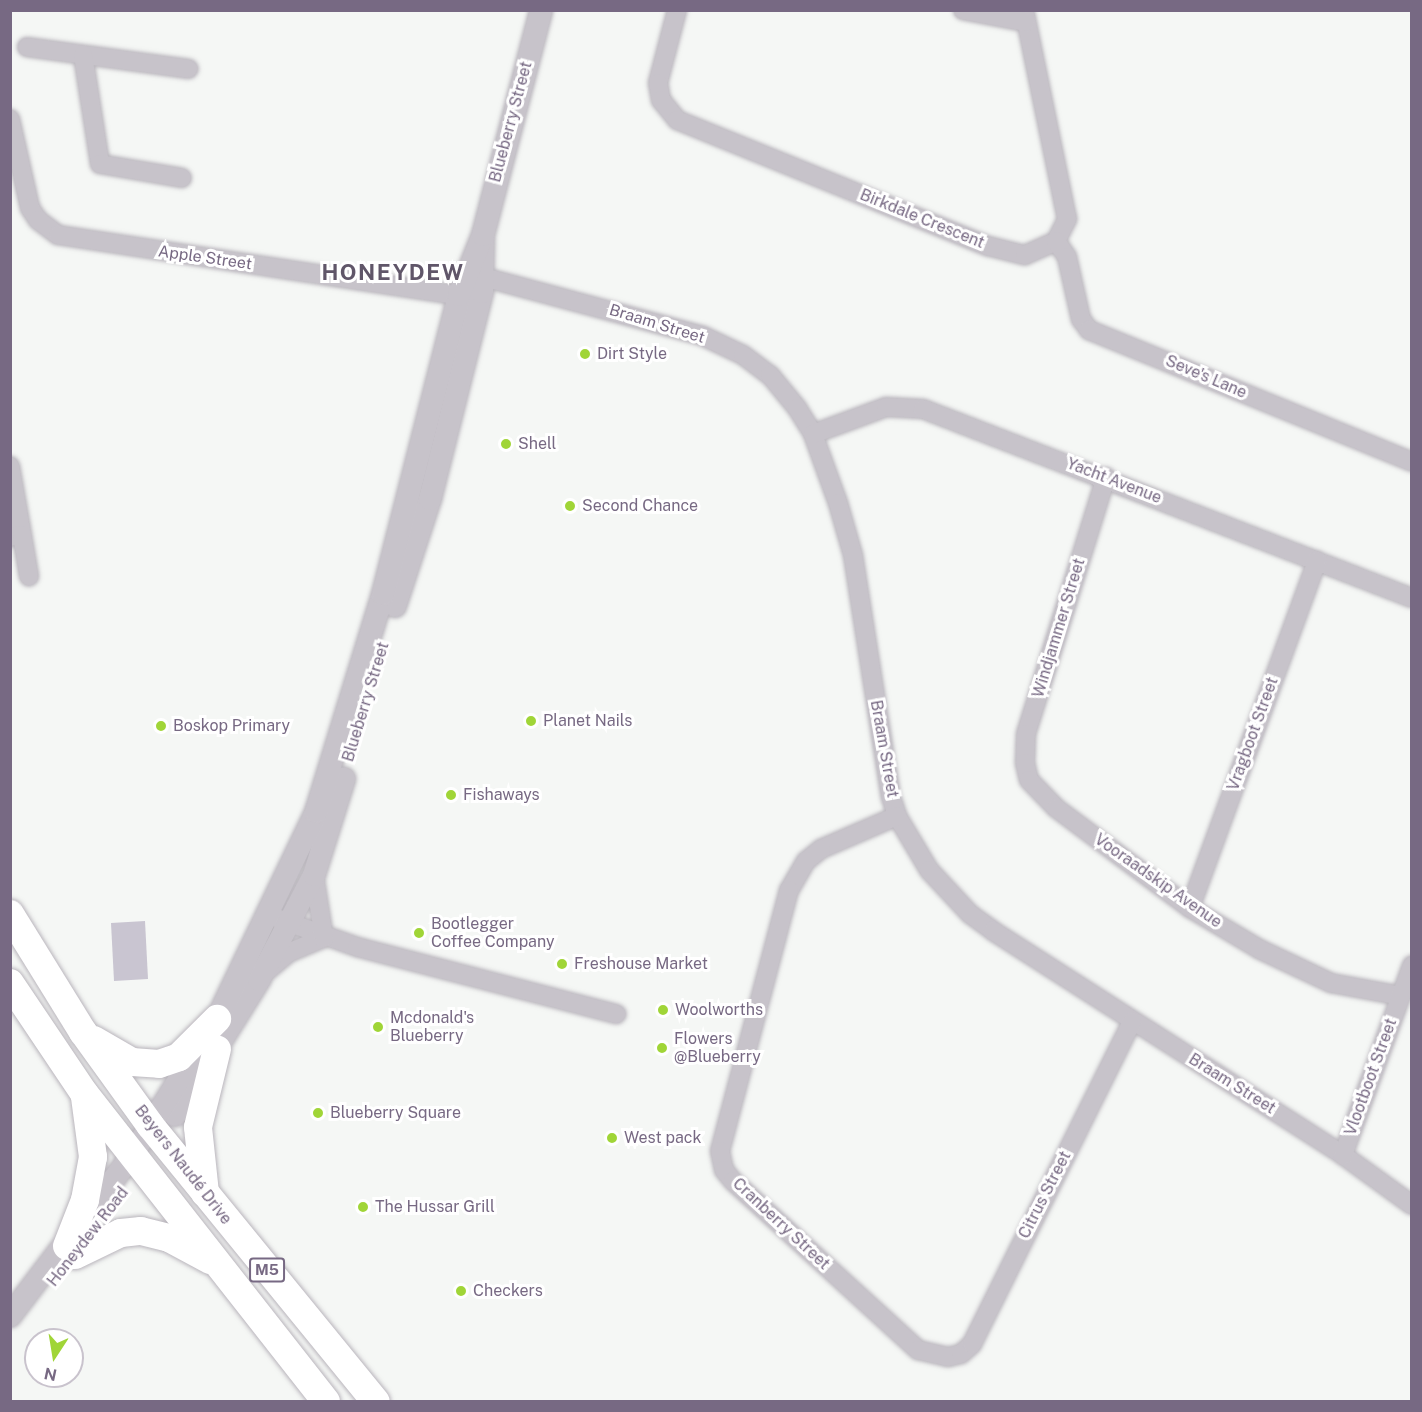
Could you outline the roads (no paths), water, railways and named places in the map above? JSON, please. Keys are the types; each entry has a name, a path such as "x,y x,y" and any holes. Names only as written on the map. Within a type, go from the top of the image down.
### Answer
{"main road":[{"name":"Beyers Naudé Drive","path":"10,914 83,1032 155,1131 205,1195 376,1401"},
{"name":"Beyers Naudé Drive","path":"10,983 84,1093 326,1401"},
{"path":"83,1032 123,1058 146,1066 179,1057 217,1019"},
{"path":"205,1195 198,1127 217,1049"},
{"path":"71,1250 85,1200 93,1158 84,1093"},
{"path":"71,1250 121,1233 141,1231 169,1238 219,1265"}],"street":[{"name":"Blueberry Street","path":"155,1131 217,1019 278,919 314,874 430,499 483,235 541,10"},
{"name":"Birkdale Crescent","path":"677,10 658,83 661,100 677,120 1009,253 1032,254 1056,241"},
{"path":"963,10 1025,16 1065,202 1067,219 1056,241"},
{"path":"27,47 189,69"},
{"path":"83,55 100,164 182,178"},
{"name":"Apple Street","path":"10,119 30,208 38,220 58,235 470,297"},
{"name":"Seve's Lane","path":"1056,241 1067,257 1081,319 1089,330 1412,462"},
{"name":"Braam Street","path":"475,274 703,336 743,356 770,375 797,408 813,434 853,555 897,816 929,870 970,914 1132,1021 1343,1155 1412,1205"},
{"name":"Blueberry Street","path":"155,1131 217,1049 258,980 354,700 429,423 470,297"},
{"name":"Yacht Avenue","path":"813,434 886,407 904,405 946,416 1412,598"},
{"path":"10,466 16,536 29,576"},
{"name":"Windjammer Street","path":"1029,780 1025,763 1026,734 1106,477"},
{"name":"Vragboot Street","path":"1190,908 1317,561"},
{"name":"Vooraadskip Avenue","path":"1029,780 1056,808 1190,908 1259,949 1331,983 1401,996"},
{"name":"Cranberry Street","path":"897,816 821,849 806,861 789,890 720,1151 721,1162 733,1181 918,1350 948,1357"},
{"path":"314,874 324,938"},
{"path":"278,919 324,938 617,1014"},
{"path":"258,980 288,953 324,938"},
{"name":"Vlootboot Street","path":"1343,1155 1412,965"},
{"name":"Citrus Street","path":"948,1357 961,1354 972,1344 1132,1021"},
{"name":"Honeydew Road","path":"10,1334 137,1160 155,1131"},
{"name":"Honeydew Road","path":"10,1316 71,1250"}],"place":[{"name":"Dirt Style","path":"585,354"},
{"name":"Shell","path":"506,444"},
{"name":"Second Chance","path":"570,506"},
{"name":"Planet Nails","path":"531,721"},
{"name":"Boskop Primary","path":"161,726"},
{"name":"Fishaways","path":"451,795"},
{"name":"Bootlegger Coffee Company","path":"419,933"},
{"name":"Freshouse Market","path":"562,964"},
{"name":"Woolworths","path":"663,1010"},
{"name":"Mcdonald's Blueberry","path":"378,1027"},
{"name":"Flowers @Blueberry","path":"662,1048"},
{"name":"Blueberry Square","path":"318,1113"},
{"name":"West pack","path":"612,1138"},
{"name":"The Hussar Grill","path":"363,1207"},
{"name":"Checkers","path":"461,1291"}],"district":[{"name":"HONEYDEW","path":"393,273"}]}
